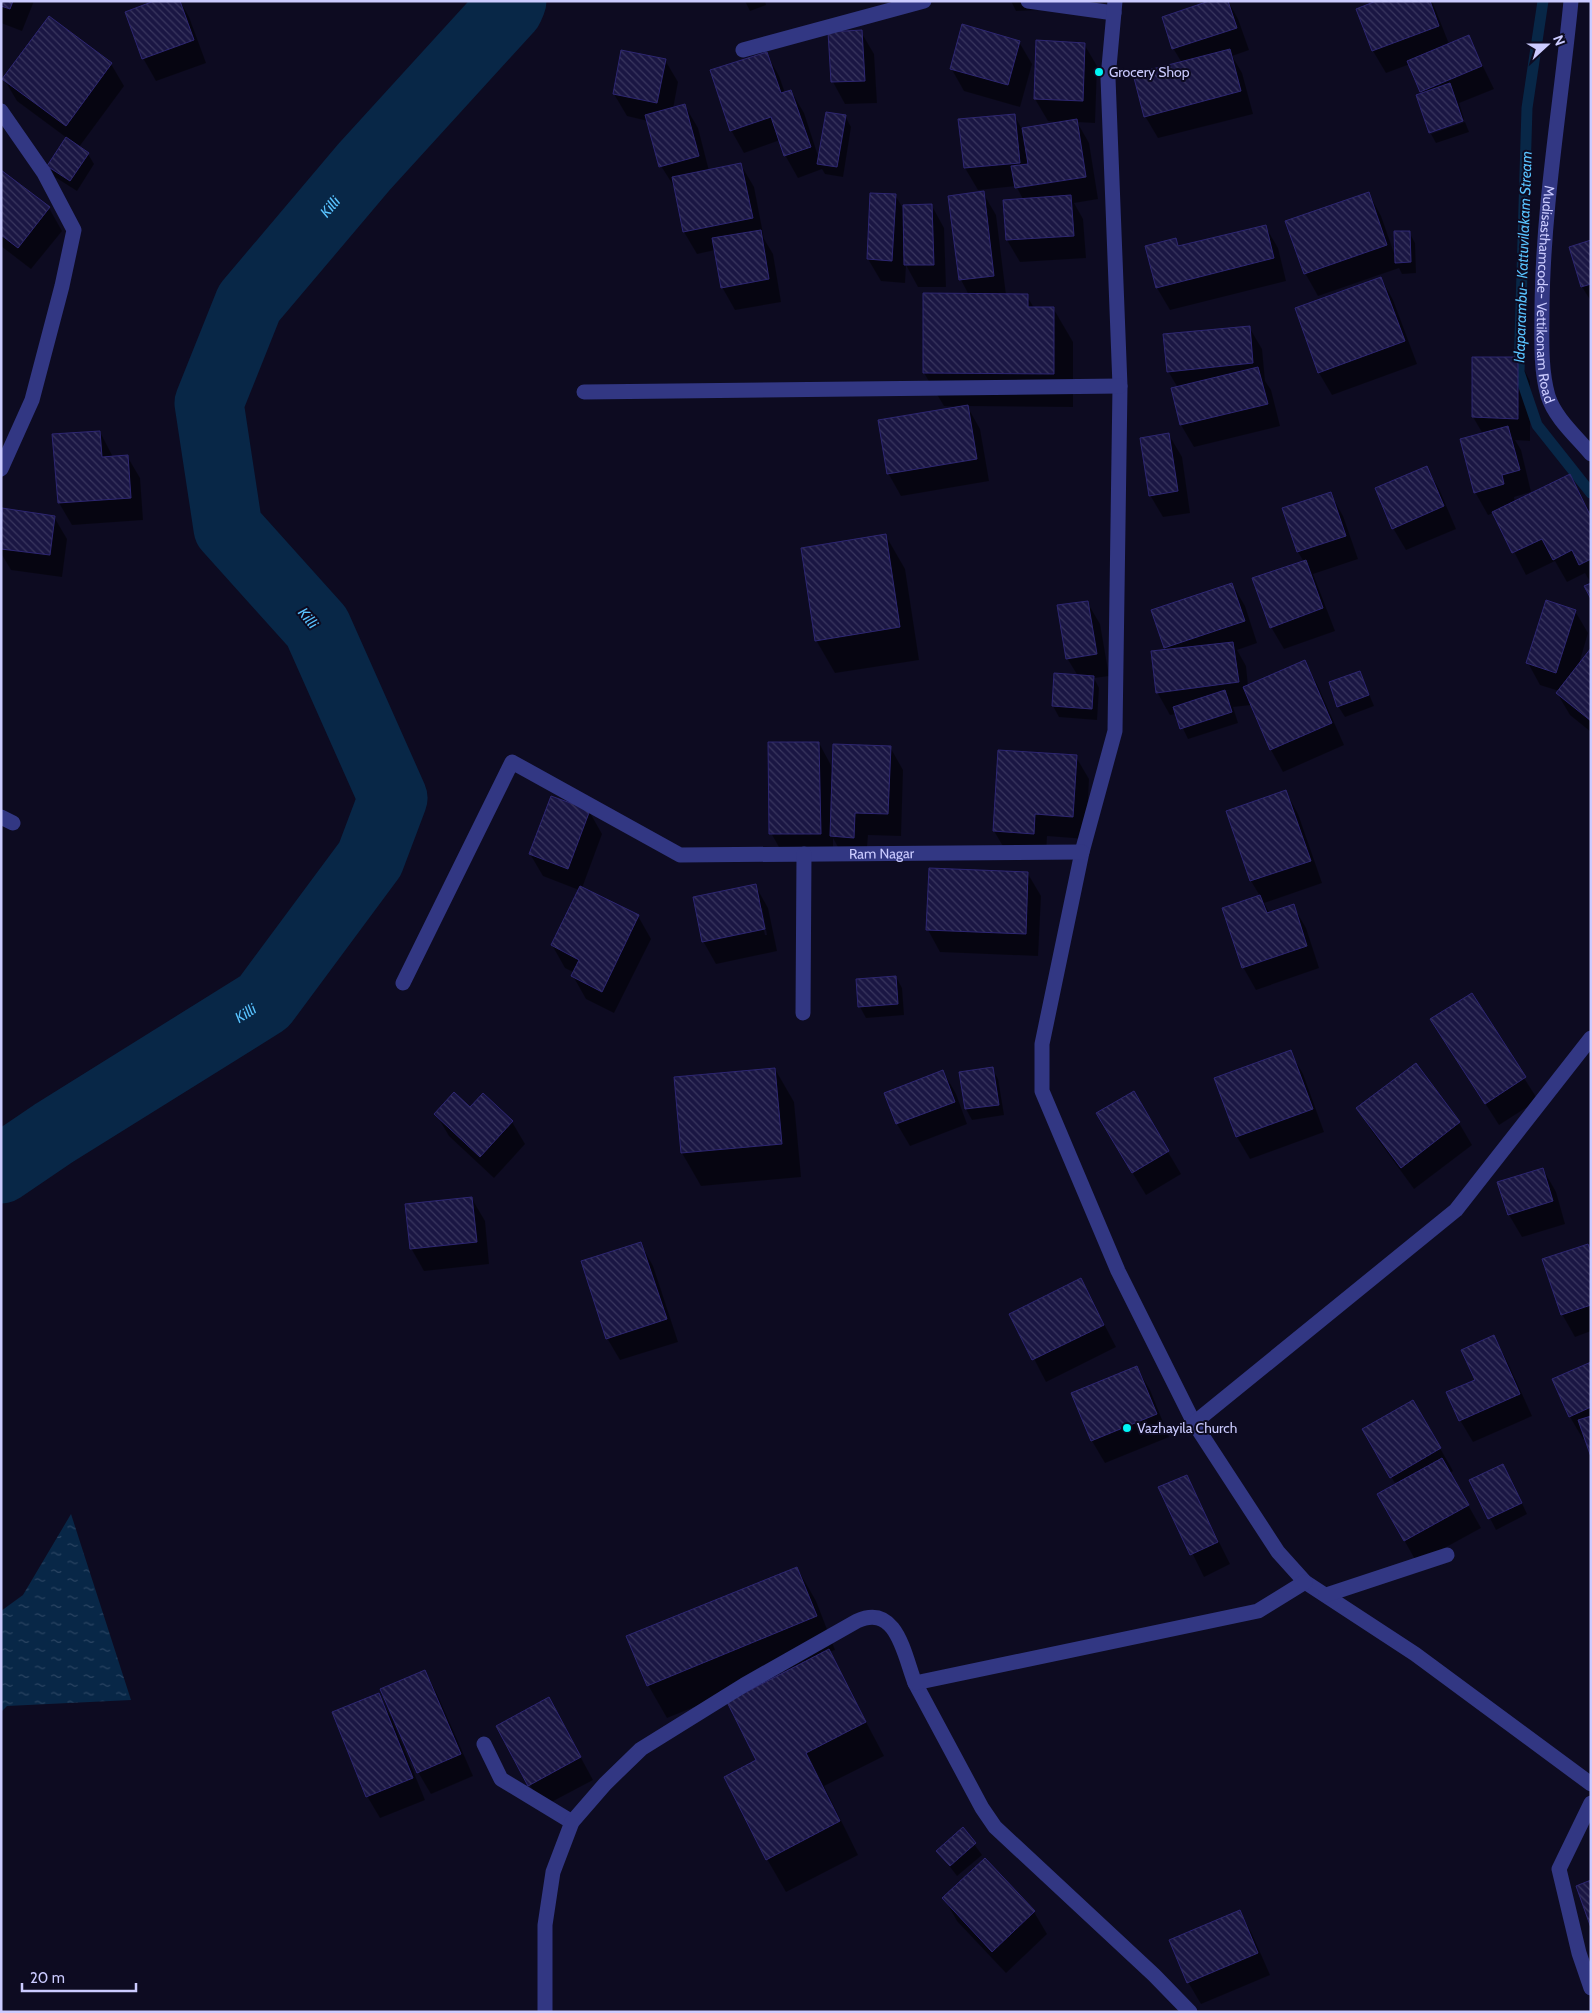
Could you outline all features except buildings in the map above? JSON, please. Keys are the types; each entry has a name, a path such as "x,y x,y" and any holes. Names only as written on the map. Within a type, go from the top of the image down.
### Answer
{"street":[{"path":"743,50 924,1"},
{"path":"1028,1 1117,5 1108,94 1120,386 1115,731 1082,852 1042,1044 1042,1091 1118,1271 1194,1423 1278,1552 1305,1582 1415,1654 1591,1784"},
{"name":"Mudisasthamcode- Vettikonam Road","path":"1571,1 1543,250 1542,340 1544,376 1548,397 1558,415 1591,454"},
{"path":"1,112 44,173 74,230 62,286 32,400 5,448 1,469"},
{"path":"584,392 1120,386"},
{"name":"Ram Nagar","path":"403,983 512,762 680,855 1082,852"},
{"path":"803,1013 804,854"},
{"path":"1194,1423 1456,1210 1591,1038"},
{"path":"1326,1595 1447,1555"},
{"path":"915,1683 1258,1611 1305,1582"},
{"path":"546,2012 547,1916 553,1872 572,1822 605,1784 641,1749 744,1685 869,1615 887,1620 894,1628 915,1683 994,1827 1154,1975 1190,2012"},
{"path":"484,1744 501,1779 572,1822"},
{"path":"1591,1803 1559,1869 1579,1953 1591,1988"}],"water":[{"path":"71,1514 131,1700 7,1706 1,1712 1,1611 23,1595"}],"waterway":[{"name":"Killi","path":"1,1169 54,1133 264,1002 370,859 393,798 317,627 228,528 209,403 249,303 364,167 509,8 512,1"},
{"name":"Idaparambu- Kattuvilakam Stream","path":"1543,1 1527,108 1519,372 1537,425 1591,493"}],"place":[{"name":"Grocery Shop","path":"1099,72"},
{"name":"Vazhayila Church","path":"1127,1428"}]}
